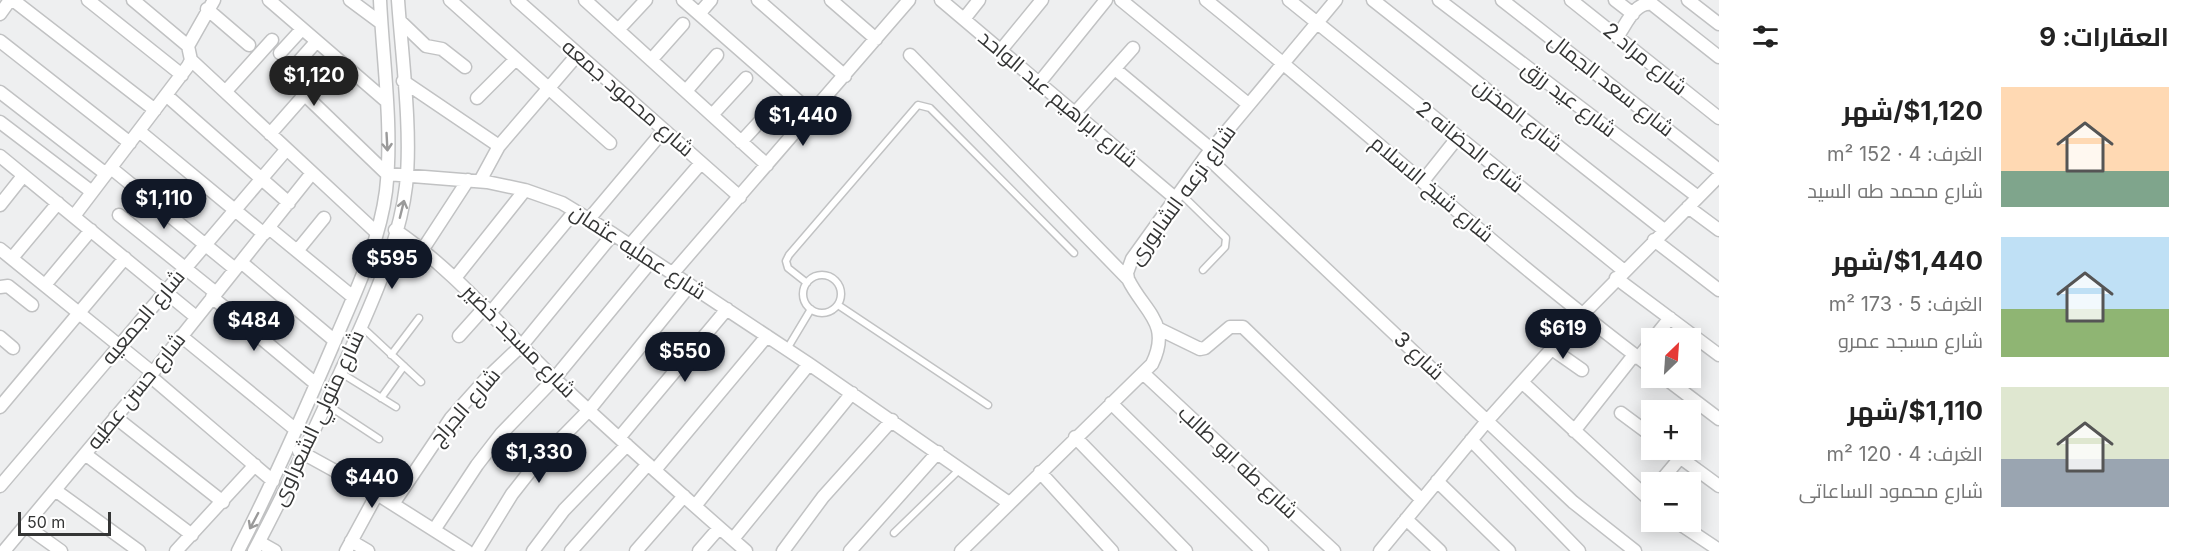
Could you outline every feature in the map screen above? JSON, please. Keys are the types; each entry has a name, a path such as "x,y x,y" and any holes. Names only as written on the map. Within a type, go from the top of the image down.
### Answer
{"street":[{"path":"1,12 12,0 155,110"},
{"path":"88,0 182,75"},
{"path":"133,0 188,46 191,60 377,233"},
{"path":"269,0 385,99"},
{"path":"350,0 381,24"},
{"name":"شارع متولي الشعراوى","path":"238,551 290,446 353,297 377,233 387,174 380,0"},
{"name":"شارع متولي الشعراوى","path":"256,546 304,453 361,327 404,202 407,176 398,0"},
{"path":"450,0 610,143"},
{"name":"شارع محمود جمعه","path":"517,0 740,196"},
{"path":"618,30 646,0"},
{"path":"683,0 813,114"},
{"path":"699,14 711,0"},
{"path":"758,0 845,76"},
{"path":"831,0 876,39"},
{"path":"672,273 813,114 909,0"},
{"name":"شارع ابراهيم عبد الواحد","path":"941,0 1177,195"},
{"path":"964,19 979,0"},
{"path":"1001,50 1042,0"},
{"path":"1039,83 1106,0"},
{"path":"1121,0 1248,104"},
{"name":"شارع شيخ الاسلام","path":"1206,0 1283,62 1582,315 1641,360"},
{"name":"شارع الحضانه 2","path":"1290,0 1458,137 1670,318 1719,355"},
{"name":"شارع ترعه الشابورى","path":"1158,328 1154,316 1128,279 1126,273 1132,259 1209,152 1336,0"},
{"name":"شارع المخزن","path":"1373,0 1664,230"},
{"name":"شارع عيد رزق","path":"1439,0 1698,197"},
{"name":"شارع سعد الجمال","path":"1502,0 1719,170"},
{"name":"شارع مراد 2","path":"1571,0 1719,118"},
{"path":"1615,0 1633,14"},
{"path":"1688,0 1719,24"},
{"path":"587,1 767,165"},
{"path":"1617,37 1639,5 1652,4 1719,57"},
{"path":"188,46 211,5 249,45"},
{"path":"399,21 426,46 442,49 465,67"},
{"path":"651,60 683,24"},
{"path":"280,53 302,29"},
{"path":"226,92 272,40"},
{"path":"0,41 130,143"},
{"path":"285,77 316,42"},
{"path":"1075,113 1133,48"},
{"path":"423,249 499,146 578,54"},
{"path":"910,55 1128,279"},
{"path":"686,92 717,56"},
{"path":"270,134 336,59"},
{"path":"477,98 516,59"},
{"path":"74,216 182,75 191,60"},
{"name":"شارع 3","path":"1115,69 1209,152 1589,517 1635,551"},
{"path":"712,116 746,78"},
{"path":"403,81 499,146"},
{"path":"0,92 238,266 334,341"},
{"path":"166,95 289,202"},
{"path":"304,95 387,174"},
{"path":"741,142 775,105"},
{"path":"0,122 92,192"},
{"path":"589,219 664,130"},
{"path":"139,131 234,210 297,251 353,297"},
{"path":"1423,181 1458,137"},
{"name":"شارع الجمعيه","path":"0,486 286,150"},
{"path":"0,156 196,317"},
{"path":"630,245 701,163"},
{"name":"شارع حسن عطيه","path":"4,551 116,417 312,173"},
{"name":"شارع عمليه عثمان","path":"387,174 474,180 525,190 575,211 614,234 787,349 1009,503"},
{"path":"0,205 23,176"},
{"path":"1380,551 1487,420 1620,274 1719,176"},
{"path":"455,278 525,190"},
{"path":"12,258 58,203"},
{"path":"1688,207 1719,230"},
{"path":"459,336 488,309 575,211"},
{"path":"118,215 185,268 316,384"},
{"path":"297,251 324,218"},
{"path":"45,285 91,230"},
{"name":"شارع مسجد خضير","path":"395,231 423,249 455,278 488,309 554,379 746,551"},
{"name":"شارع الجراج","path":"393,504 451,418 522,344 614,234"},
{"path":"1654,240 1719,290"},
{"path":"0,249 120,345 273,482"},
{"path":"0,407 125,258"},
{"path":"434,530 477,465 527,405 554,379 652,260"},
{"path":"477,551 512,494 534,466 589,410 690,285"},
{"path":"0,286 8,286 32,306"},
{"path":"538,549 727,309"},
{"path":"1662,328 1670,318"},
{"path":"961,551 1143,373 1157,353 1158,328 1200,349 1205,348 1230,327 1243,327 1422,500"},
{"path":"181,336 296,430"},
{"path":"571,551 652,467 767,336"},
{"path":"0,337 13,348"},
{"path":"1552,349 1582,370"},
{"path":"1574,432 1641,351"},
{"path":"695,506 809,364"},
{"name":"شارع طه ابو طالب","path":"1143,373 1334,551"},
{"path":"1523,383 1574,432 1641,489"},
{"path":"1678,388 1719,418"},
{"path":"733,540 852,393"},
{"path":"1111,403 1262,551"},
{"path":"1621,413 1641,428"},
{"path":"116,417 223,502"},
{"path":"783,551 823,497 892,420"},
{"path":"1075,437 1186,551"},
{"path":"1471,440 1579,551"},
{"path":"290,446 377,494 467,551"},
{"path":"850,551 938,452"},
{"path":"85,454 192,535"},
{"path":"1683,460 1719,486"},
{"path":"176,551 255,465"},
{"path":"1040,472 1112,551"},
{"path":"1437,481 1509,551"},
{"path":"55,490 139,551"},
{"path":"368,551 349,546 377,494"},
{"path":"636,551 684,496"},
{"path":"1406,519 1440,551"},
{"path":"26,526 61,551"},
{"path":"699,551 719,528"},
{"path":"1692,532 1719,550"},
{"path":"256,546 275,551"}],"lane":[{"path":"807,283 790,271 787,258 918,105 930,108 1074,253"},
{"path":"1177,195 1226,238 1224,247 1203,270"},
{"path":"817,276 834,279 841,288 838,305 822,313 811,309 804,300 807,283 817,276"},
{"path":"838,305 988,405"},
{"path":"787,349 811,309"},
{"path":"391,355 419,318"},
{"path":"361,327 421,382"},
{"path":"381,398 404,366"},
{"path":"341,373 396,407"},
{"path":"326,404 379,440"},
{"path":"894,533 961,468"}]}
